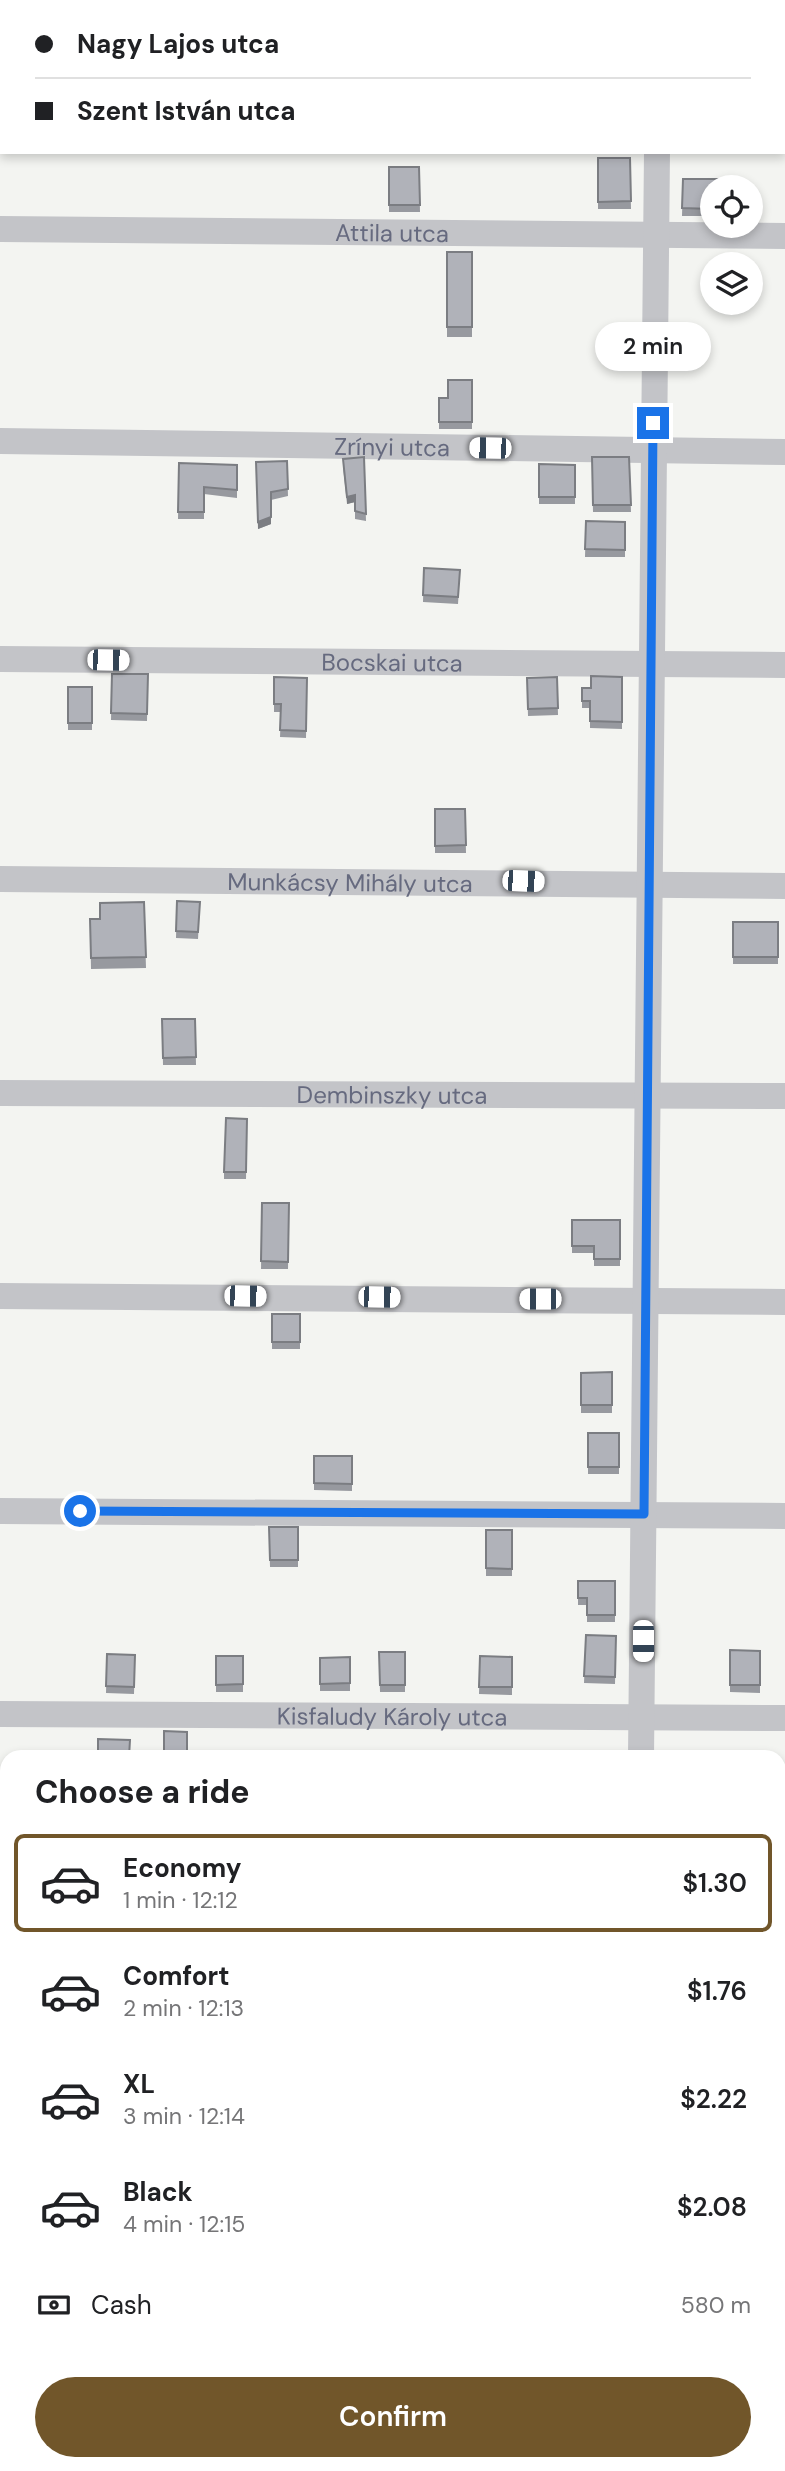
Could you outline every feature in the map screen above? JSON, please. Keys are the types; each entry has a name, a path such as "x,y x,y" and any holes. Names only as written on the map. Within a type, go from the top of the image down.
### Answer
{"street":[{"path":"641,1750 648,1300 650,665 657,154"},
{"name":"Attila utca","path":"0,229 785,236"},
{"name":"Zrínyi utca","path":"0,441 785,452"},
{"name":"Bocskai utca","path":"0,659 785,665"},
{"name":"Munkácsy Mihály utca","path":"0,879 523,881 650,886 785,886"},
{"name":"Dembinszky utca","path":"0,1093 785,1096"},
{"path":"0,1296 785,1302"},
{"path":"0,1511 785,1516"},
{"name":"Kisfaludy Károly utca","path":"0,1714 785,1718"}],"building":[{"path":"598,158 630,158 631,201 598,202"},
{"path":"389,167 419,167 420,205 389,205"},
{"path":"683,179 700,179 700,209 682,208"},
{"path":"447,252 472,252 472,327 447,327"},
{"path":"448,380 472,380 472,422 439,422 439,398 448,398"},
{"path":"364,457 366,514 355,511 355,495 347,497 343,459"},
{"path":"592,457 629,457 631,505 593,505"},
{"path":"287,461 288,489 271,492 271,517 258,522 256,462"},
{"path":"179,463 237,465 237,490 204,487 204,512 178,512"},
{"path":"539,464 575,465 575,497 539,497"},
{"path":"586,521 625,522 625,550 585,549"},
{"path":"424,568 460,570 458,597 423,595"},
{"path":"112,674 148,674 147,714 111,713"},
{"path":"591,676 622,677 622,722 590,721 590,701 582,701 582,688 591,688"},
{"path":"274,677 307,678 306,731 280,730 281,704 274,704"},
{"path":"557,677 558,708 528,709 527,678"},
{"path":"68,687 92,687 92,723 68,723"},
{"path":"435,809 465,809 466,845 435,846"},
{"path":"177,901 200,902 198,932 176,931"},
{"path":"144,902 146,957 91,958 90,919 100,919 100,903"},
{"path":"733,922 778,922 778,957 733,957"},
{"path":"162,1019 195,1019 196,1057 163,1058"},
{"path":"226,1118 247,1119 246,1172 224,1172"},
{"path":"262,1203 289,1203 288,1262 261,1261"},
{"path":"572,1220 620,1220 620,1259 594,1259 594,1246 572,1246"},
{"path":"272,1314 300,1314 300,1342 272,1342"},
{"path":"612,1372 612,1405 581,1405 581,1373"},
{"path":"588,1433 619,1433 619,1467 588,1467"},
{"path":"314,1456 352,1456 352,1484 314,1483"},
{"path":"269,1527 298,1527 298,1560 270,1560"},
{"path":"486,1530 512,1530 512,1569 486,1568"},
{"path":"578,1581 615,1581 615,1615 587,1615 587,1598 578,1598"},
{"path":"586,1635 616,1636 615,1677 584,1676"},
{"path":"730,1650 760,1651 760,1685 730,1685"},
{"path":"379,1652 405,1652 405,1685 380,1685"},
{"path":"107,1654 135,1655 134,1687 106,1686"},
{"path":"216,1656 243,1656 243,1684 216,1685"},
{"path":"480,1656 512,1657 512,1687 479,1687"},
{"path":"350,1657 350,1683 320,1684 320,1658"},
{"path":"164,1731 187,1732 187,1750 164,1750"},
{"path":"98,1739 130,1740 129,1750 98,1750"}],"route":[{"path":"80,1511 644,1514 648,1300 653,423"}]}
